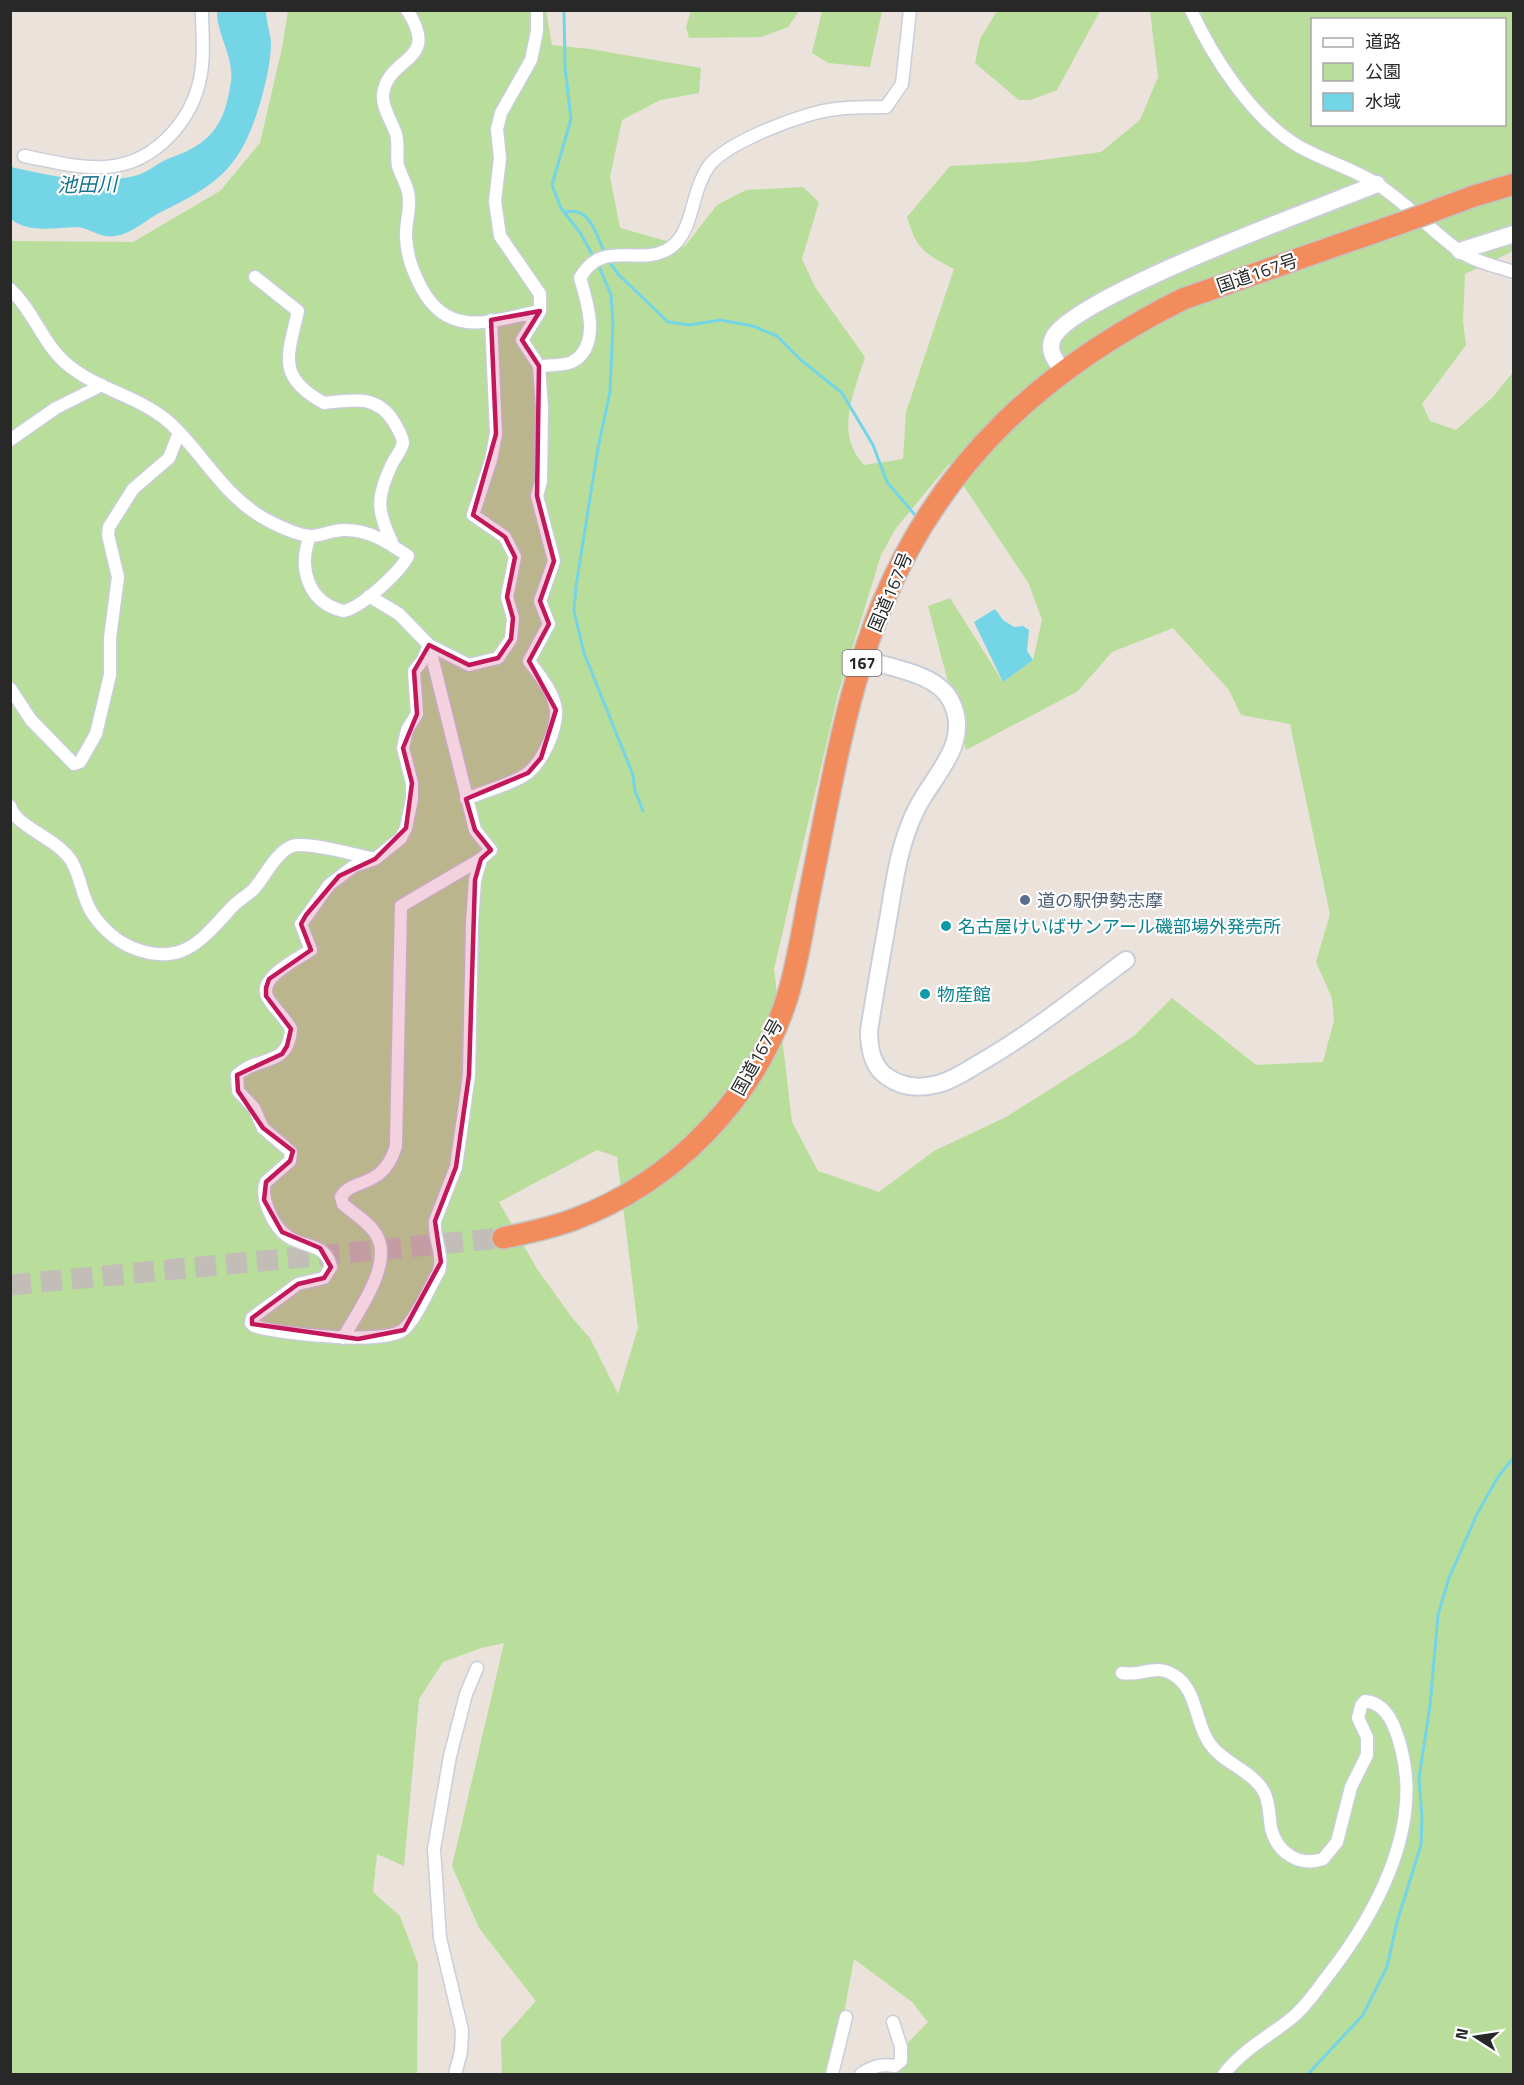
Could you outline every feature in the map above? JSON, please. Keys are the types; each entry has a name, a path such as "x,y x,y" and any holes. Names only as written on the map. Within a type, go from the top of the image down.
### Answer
{"highway":[{"name":"国道167号","path":"503,1238 573,1220 640,1187 702,1136 737,1096 751,1074 776,1026 794,971 847,713 884,600 915,536 953,478 1006,419 1063,370 1119,332 1183,299 1514,184"}],"street":[{"path":"24,156 87,167 106,167 145,157 163,143 186,118 199,83 203,59 202,10"},
{"path":"407,10 418,27 417,47 412,57 389,77 383,97 397,136 398,165 410,202 406,236 409,261 428,299 449,319 466,323 540,310"},
{"path":"465,799 528,773 541,758 550,736 556,710 548,689 529,661 549,624 540,601 554,561 537,496 541,481 542,438 539,366 522,340 540,310 540,294 500,236 495,201 500,158 497,129 501,113 531,60 537,31 537,10"},
{"path":"539,366 572,362 583,351 591,319 580,278 588,265 612,254 640,257 668,249 682,237 699,185 709,166 734,148 777,126 814,112 886,107 902,84 910,10"},
{"path":"1191,10 1201,32 1244,96 1269,124 1300,147 1377,184 1404,203 1460,251 1514,272"},
{"path":"1063,370 1054,359 1052,340 1068,322 1100,301 1138,281 1377,184"},
{"path":"1460,251 1514,234"},
{"path":"255,277 298,311 287,354 290,371 298,386 324,403 359,399 377,402 389,414 401,434 403,443 381,487 380,517 394,547"},
{"path":"10,289 30,310 62,360 84,376 154,411 178,433 238,501 267,520 310,536 344,529 363,532 408,556 403,567 369,596 343,611 317,595 305,576 304,562 310,536"},
{"path":"369,596 399,614 429,645 469,665 498,657 511,639 513,618 507,597 515,556 506,537 473,515 491,460 496,434 491,320"},
{"path":"10,440 56,408 102,385"},
{"path":"12,693 31,720 74,764 80,762 99,725 110,675 110,638 118,577 108,535 109,527 133,489 169,458 178,433"},
{"path":"343,1338 366,1298 382,1259 378,1237 343,1204 341,1197 345,1191 380,1174 389,1165 396,1146 401,906 481,859 490,848 475,830 465,799 429,645"},
{"path":"429,645 423,660 414,671 417,714 407,730 403,748 412,783 412,799 406,828 401,838 375,859 354,866 339,876 306,915 301,924 311,950 269,979 266,988 266,996 291,1029 287,1046 282,1054 272,1060 240,1072 236,1080 238,1091 254,1108 265,1132 285,1144 291,1152 290,1161 266,1182 264,1200 282,1232 292,1239 320,1248 326,1254 331,1267 324,1278 298,1284 252,1318 251,1323 259,1328 358,1339 404,1330 441,1262 434,1230 437,1214 456,1167 469,1076 472,924 475,880 481,859"},
{"path":"863,659 939,686 950,699 958,726 956,742 917,807 899,855 869,1031 869,1045 880,1072 893,1082 908,1087 940,1084 1016,1042 1126,960"},
{"path":"10,806 11,811 23,823 54,841 67,853 77,873 86,902 104,928 128,946 156,954 173,955 202,940 253,890 282,854 295,845 375,859"},
{"path":"455,2074 461,2052 462,2030 440,1938 434,1849 450,1756 466,1694 477,1668"},
{"path":"1122,1673 1130,1675 1153,1669 1180,1679 1191,1697 1208,1741 1221,1756 1257,1783 1266,1799 1272,1831 1286,1853 1299,1861 1323,1859 1337,1842 1352,1787 1367,1755 1367,1737 1358,1718 1365,1701 1373,1702 1383,1709 1396,1730 1404,1758 1407,1796 1400,1836 1374,1907 1339,1961 1299,2011 1244,2053 1224,2074"},
{"path":"832,2074 846,2018"},
{"path":"861,2074 882,2064 895,2066 901,2061 902,2047 894,2022"}],"highlighted area":[{"path":"540,311 522,340 539,366 537,496 554,561 540,601 549,624 529,661 556,710 541,758 528,773 466,799 475,830 491,850 481,859 475,880 469,1075 456,1167 435,1221 441,1262 404,1330 358,1339 252,1324 252,1318 298,1284 324,1278 331,1267 320,1248 282,1232 264,1200 266,1182 290,1161 293,1151 263,1128 238,1091 237,1075 282,1054 287,1046 291,1029 266,996 266,988 269,979 311,950 301,924 306,915 339,876 375,859 406,828 412,783 403,748 417,714 414,671 429,645 469,665 498,658 511,639 513,618 507,597 515,557 505,537 473,515 496,434 491,320"}],"green space":[{"path":"691,10 799,11 788,27 761,37 689,38 686,27"},
{"path":"288,11 546,11 552,45 590,49 701,68 699,93 660,100 622,120 610,177 620,228 685,246 717,205 746,190 803,187 819,202 802,259 815,287 865,357 852,399 848,426 855,453 864,465 903,459 906,412 954,269 923,250 914,237 907,217 950,166 1027,162 1101,152 1140,120 1158,77 1150,11 1513,11 1513,251 1465,274 1463,321 1466,345 1422,404 1430,421 1456,430 1493,397 1513,372 1513,2074 878,2074 928,2022 912,2002 854,1959 835,2061 825,2074 502,2074 501,2040 536,2001 479,1928 452,1866 504,1643 481,1648 443,1662 419,1699 404,1866 377,1854 373,1892 400,1916 418,1964 417,2074 11,2074 11,241 133,242 220,191 260,143 282,48","holes":["949,464 1029,584 1042,620 1033,660 1003,682 950,598 928,606 966,750 1078,691 1112,652 1173,628 1229,690 1241,715 1290,724 1330,914 1316,962 1332,998 1334,1020 1323,1062 1256,1065 1172,998 1134,1036 1006,1117 934,1151 879,1192 818,1171 792,1122 774,969 838,694 881,555 896,528","597,1150 617,1157 638,1328 618,1394 590,1338 573,1319 537,1269 499,1202"]},
{"path":"822,11 882,11 870,67 828,63 812,53"},
{"path":"997,11 1100,11 1057,90 1030,100 1019,100 975,63 980,39"}],"water":[{"name":"池田川","path":"217,11 266,11 271,42 266,79 254,122 246,141 227,169 201,191 134,229 115,236 104,236 76,227 33,228 11,219 11,167 41,174 91,180 123,178 138,175 196,146 214,131 225,110 231,81 230,63"},
{"path":"995,609 1003,620 1014,627 1023,626 1029,630 1027,651 1033,660 1003,682 974,622"}],"waterway":[{"path":"564,10 565,67 571,119 552,185 561,208 581,234 594,258"},
{"path":"566,212 574,211 587,218 605,254"},
{"path":"608,260 619,275 668,322 690,325 720,320 753,326 777,336 801,360 842,393 873,445 887,482 915,515"},
{"path":"598,264 611,295 613,322 610,392 598,448 574,611 584,653 633,775 635,791 643,811"},
{"path":"1308,2074 1363,2015 1387,1967 1397,1922 1421,1845 1422,1818 1419,1778 1430,1706 1438,1615 1449,1578 1477,1514 1498,1477 1514,1457"}],"tunnel":[{"path":"10,1285 503,1238"}],"place":[{"name":"道の駅伊勢志摩","path":"1025,900"},
{"name":"名古屋けいばサンアール磯部場外発売所","path":"946,926"},
{"name":"物産館","path":"925,994"}]}
